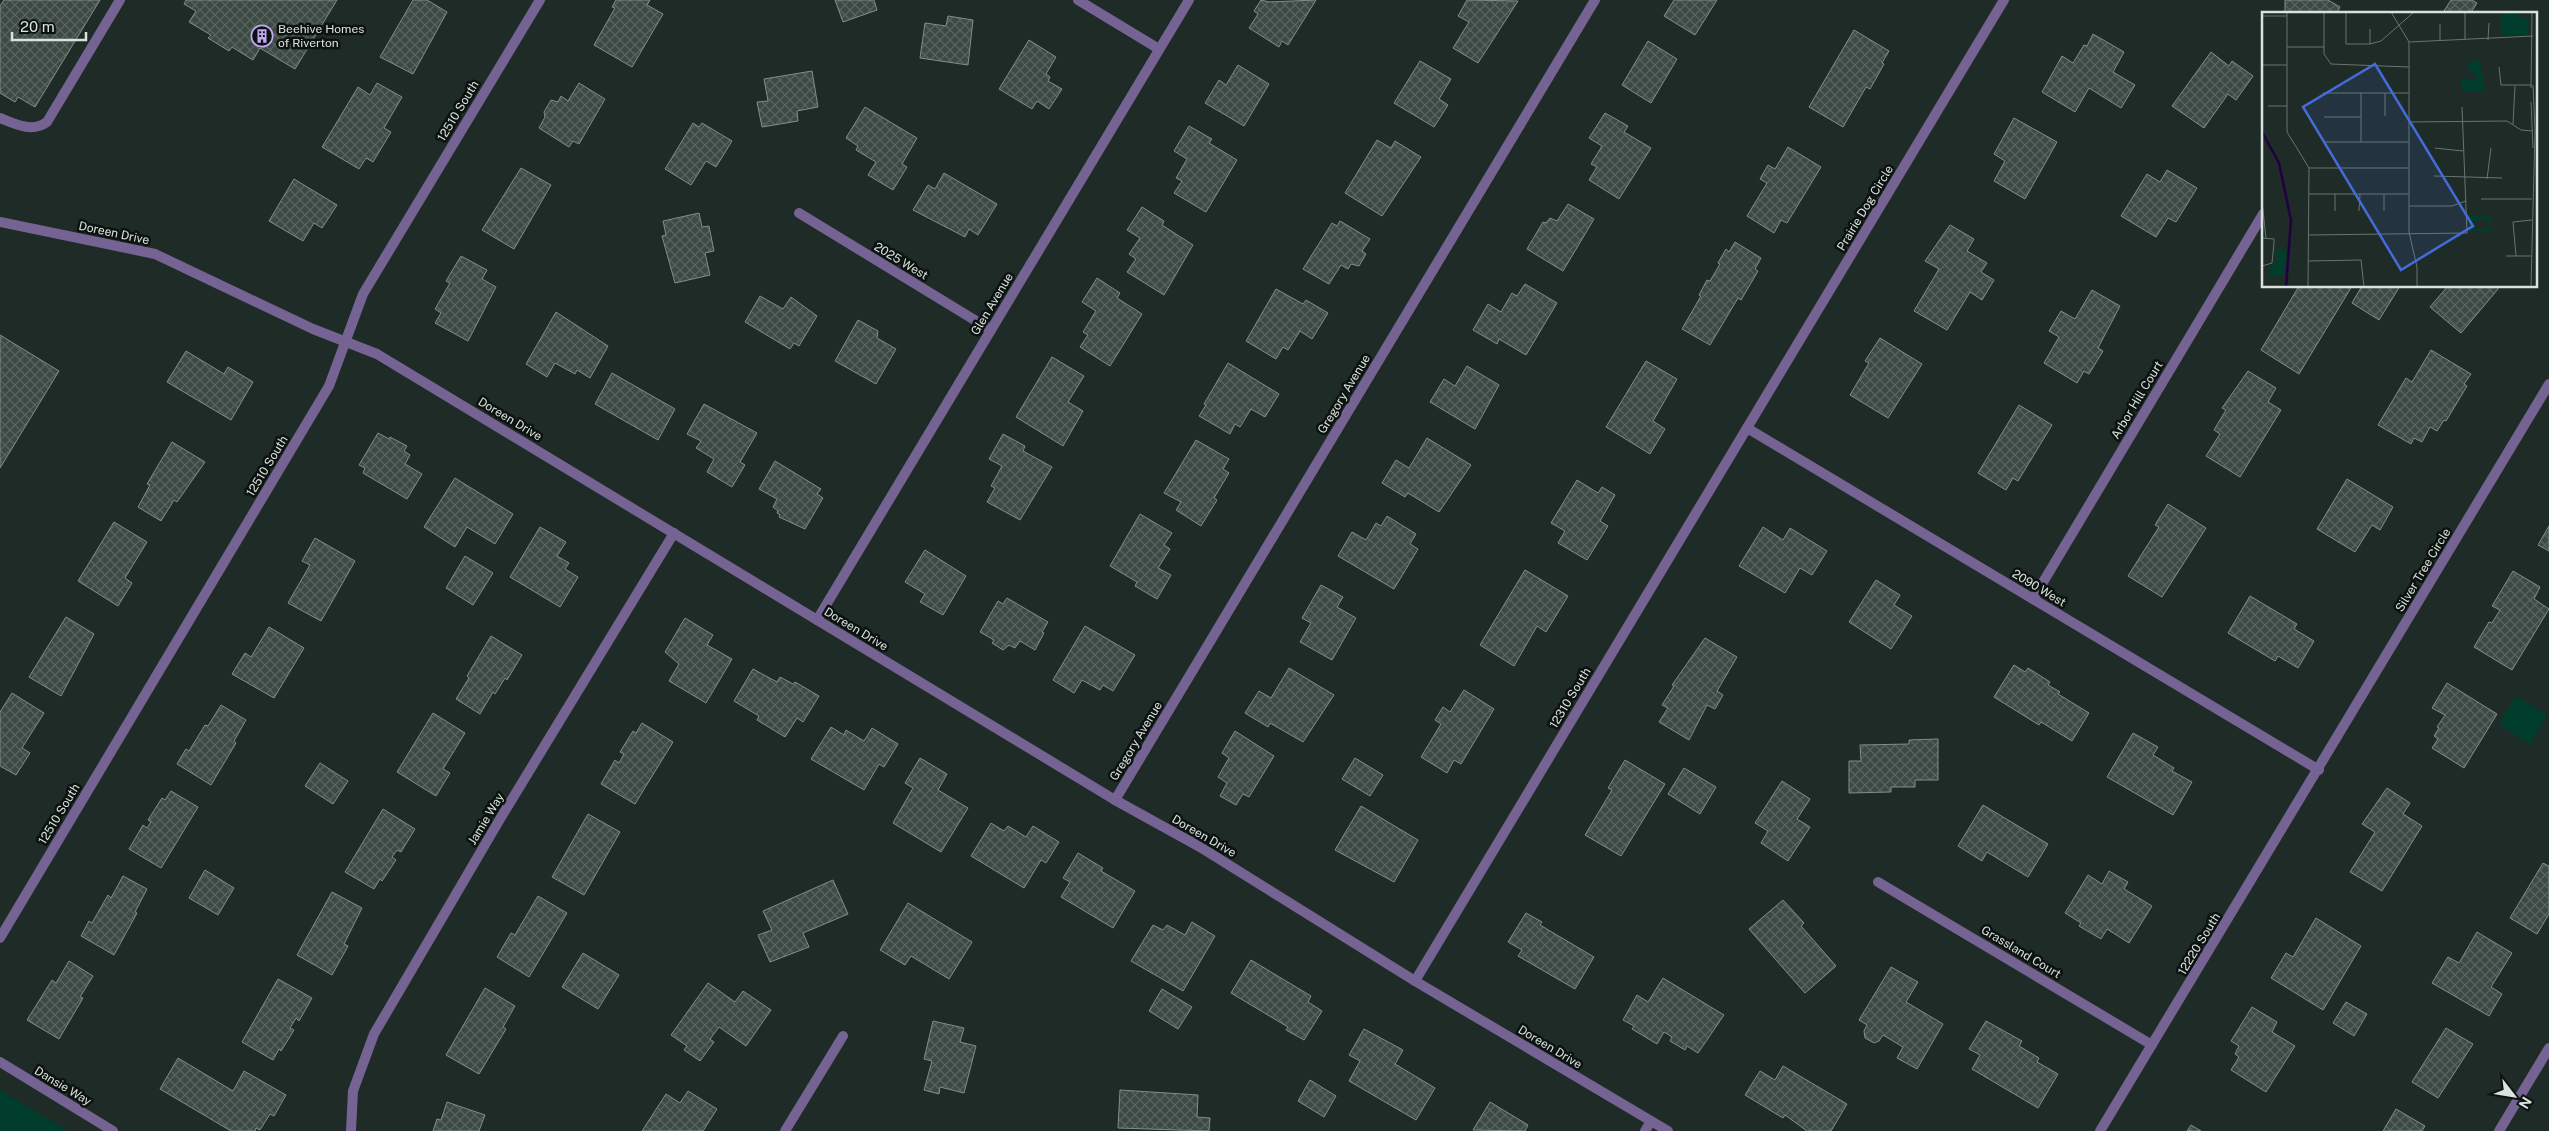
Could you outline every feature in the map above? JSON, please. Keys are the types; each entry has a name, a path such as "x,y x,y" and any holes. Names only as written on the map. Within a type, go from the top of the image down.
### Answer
{"street":[{"path":"0,118 26,127 41,127 47,122 120,0"},
{"name":"12510 South","path":"0,938 329,386 363,294 540,0"},
{"path":"1078,0 1159,49"},
{"name":"Glen Avenue","path":"817,620 1189,0"},
{"name":"Gregory Avenue","path":"1115,800 1595,0"},
{"name":"Prairie Dog Circle","path":"1747,428 2004,0"},
{"name":"2025 West","path":"799,213 991,330"},
{"name":"Arbor Hill Court","path":"2033,599 2262,216"},
{"name":"Doreen Drive","path":"0,222 155,254 313,329 346,340 377,354 1115,800 1200,847 1415,981 1668,1131"},
{"name":"Silver Tree Circle","path":"2319,770 2549,384"},
{"name":"2090 West","path":"1747,428 2319,770"},
{"name":"12310 South","path":"1415,981 1747,428"},
{"name":"Jamie Way","path":"351,1131 353,1090 374,1034 500,819 674,533"},
{"name":"12220 South","path":"2100,1131 2319,770"},
{"name":"Grassland Court","path":"1878,882 2152,1045"},
{"path":"785,1131 842,1036"},
{"path":"2499,1131 2549,1048"},
{"name":"Dansie Way","path":"0,1062 113,1131"},
{"path":"1645,1131 1651,1121"}],"green space":[{"path":"2516,696 2547,715 2530,745 2499,724"},
{"path":"0,1090 68,1131 0,1131"}],"building":[{"path":"4,0 100,0 35,107 18,97 15,102 0,93 0,6"},
{"name":"Beehive Homes of Riverton","path":"186,0 337,0 295,69 260,48 253,60 232,47 229,51 208,38 211,35 189,22 196,11 184,4"},
{"path":"413,0 427,0 447,12 413,74 380,57"},
{"path":"616,0 650,0 647,5 663,14 632,67 594,45 615,8 612,7"},
{"path":"835,0 874,0 877,10 843,22"},
{"path":"1261,0 1269,2 1316,0 1288,45 1282,41 1279,47 1249,28 1258,14 1254,11"},
{"path":"1467,0 1518,1 1478,63 1453,48 1469,22 1458,16"},
{"path":"1674,0 1717,0 1695,35 1664,16"},
{"path":"2285,0 2328,0 2340,7 2337,12 2285,12"},
{"path":"2451,0 2472,0 2477,3 2471,12 2443,12"},
{"path":"948,16 973,20 968,65 920,58 925,23 946,26"},
{"path":"1854,30 1889,51 1870,89 1866,87 1843,127 1809,107"},
{"path":"2093,34 2124,52 2113,72 2135,85 2121,108 2089,88 2075,112 2042,92 2062,56 2073,63 2084,45 2087,46"},
{"path":"1029,40 1056,57 1046,74 1050,77 1048,81 1062,89 1049,109 1037,101 1032,109 999,89"},
{"path":"1648,41 1677,59 1651,103 1622,85"},
{"path":"2211,52 2229,66 2232,61 2253,76 2236,100 2228,94 2204,128 2172,106"},
{"path":"1420,61 1451,79 1439,99 1448,105 1434,127 1394,103"},
{"path":"1238,65 1269,84 1244,126 1205,103 1219,80 1226,85"},
{"path":"812,71 818,107 797,111 798,121 762,127 757,102 768,101 764,79"},
{"path":"377,83 402,97 384,128 391,132 373,162 366,158 359,169 322,147 358,87 370,95"},
{"path":"579,83 605,99 579,144 573,141 569,147 539,128 545,117 544,112 551,100 558,102 561,96 568,101"},
{"path":"865,107 917,138 902,164 907,167 893,190 868,175 876,162 856,150 858,146 846,138"},
{"path":"1605,113 1628,126 1624,132 1651,148 1619,199 1589,180 1597,167 1591,164 1602,146 1589,138"},
{"path":"2014,118 2057,142 2025,199 1994,181 2005,161 1994,154"},
{"path":"693,123 699,127 702,123 732,141 716,167 706,161 691,185 665,169"},
{"path":"1189,126 1212,139 1209,143 1237,160 1206,212 1174,193 1182,181 1176,178 1187,159 1174,151"},
{"path":"1377,140 1391,148 1395,141 1421,157 1382,216 1345,193"},
{"path":"1788,147 1821,167 1787,223 1781,220 1774,233 1747,216 1767,183 1760,179 1768,165 1775,169"},
{"path":"521,168 551,185 514,249 482,230"},
{"path":"2167,170 2197,188 2176,222 2168,218 2156,237 2121,216 2147,174 2160,182"},
{"path":"944,173 997,204 978,235 969,229 965,237 913,210 928,185 935,189"},
{"path":"294,179 337,205 322,228 314,223 303,241 269,221"},
{"path":"1568,204 1594,219 1563,271 1527,249 1543,222 1546,223 1550,218 1557,221"},
{"path":"1142,207 1164,221 1162,225 1193,245 1164,295 1127,272 1136,259 1129,254 1140,238 1127,230"},
{"path":"699,213 702,227 709,226 714,251 705,253 710,275 675,283 662,236 666,235 663,221"},
{"path":"1340,221 1370,239 1362,251 1366,254 1359,266 1351,264 1348,269 1341,265 1329,284 1303,269 1332,223 1337,226"},
{"path":"1950,225 1974,239 1967,251 1987,263 1981,272 1994,280 1982,300 1970,292 1947,330 1914,311 1939,269 1925,261"},
{"path":"1735,242 1761,258 1755,269 1758,271 1741,300 1738,298 1710,345 1682,329 1701,296 1699,295 1707,280 1710,281 1726,249 1729,252"},
{"path":"461,256 487,270 482,279 496,287 468,341 435,323 441,313 435,309 450,283 446,281"},
{"path":"1097,278 1120,293 1117,298 1142,314 1110,366 1080,347 1088,335 1083,332 1096,311 1082,302"},
{"path":"1525,284 1557,303 1526,355 1499,339 1497,344 1473,330 1488,304 1501,312 1512,293 1517,296"},
{"path":"2298,288 2351,288 2299,374 2261,350"},
{"path":"2361,288 2399,288 2379,320 2352,303"},
{"path":"2446,288 2498,289 2461,333 2430,307"},
{"path":"1276,289 1303,304 1306,300 1328,313 1312,339 1300,331 1288,350 1283,347 1276,359 1246,341"},
{"path":"2092,290 2120,306 2098,348 2103,351 2089,374 2084,371 2077,383 2044,363 2059,337 2049,331 2061,311 2075,319"},
{"path":"760,296 783,309 791,297 817,316 799,346 794,343 790,349 745,322"},
{"path":"556,312 608,346 590,378 577,370 575,374 555,363 547,377 526,364"},
{"path":"858,320 878,331 877,338 896,349 876,384 835,361"},
{"path":"0,335 59,371 0,468"},
{"path":"1880,338 1922,364 1888,418 1850,395 1869,363 1865,361"},
{"path":"2431,350 2471,374 2464,384 2467,386 2446,421 2444,420 2437,431 2430,427 2422,442 2414,438 2411,444 2378,425 2406,378 2412,382"},
{"path":"186,351 224,374 228,367 253,382 231,420 167,382"},
{"path":"1052,357 1084,376 1068,402 1083,411 1063,446 1016,417"},
{"path":"1646,361 1677,379 1653,421 1665,429 1650,454 1606,427"},
{"path":"1228,363 1279,394 1265,417 1251,409 1240,427 1235,424 1230,434 1199,416"},
{"path":"1467,366 1499,385 1475,429 1430,402 1444,379 1455,386"},
{"path":"2248,371 2276,388 2268,402 2281,410 2240,477 2206,456 2220,434 2214,430 2226,410 2222,408"},
{"path":"612,373 675,409 658,440 595,404"},
{"path":"704,404 757,433 740,462 745,465 732,487 707,472 714,459 696,448 701,441 687,434"},
{"path":"2019,405 2052,425 2018,481 2013,478 2006,490 1978,473"},
{"path":"378,433 407,446 404,451 410,455 405,464 422,474 407,499 363,473 365,468 359,465"},
{"path":"1003,434 1025,446 1023,451 1052,467 1020,520 987,502 995,488 991,486 1002,466 989,459"},
{"path":"1427,438 1471,465 1439,512 1408,493 1405,497 1382,483 1396,460 1409,468"},
{"path":"1196,440 1229,459 1223,469 1229,473 1214,498 1217,500 1201,526 1176,510 1181,502 1164,493"},
{"path":"172,442 205,462 177,502 174,500 161,521 138,507 150,485 147,484"},
{"path":"775,461 821,489 817,494 823,498 805,529 779,517 778,511 773,507 777,499 759,489"},
{"path":"455,478 513,514 495,544 467,527 455,547 424,527"},
{"path":"2347,479 2393,507 2380,530 2372,525 2355,552 2317,529"},
{"path":"1577,480 1598,493 1602,487 1615,495 1600,521 1608,526 1587,560 1558,543 1565,531 1551,523"},
{"path":"2168,504 2206,528 2162,597 2128,576 2159,527 2155,525"},
{"path":"1140,514 1172,533 1164,545 1170,549 1158,568 1171,575 1157,599 1135,586 1137,582 1110,566"},
{"path":"1387,516 1416,534 1410,544 1418,549 1394,589 1338,556 1352,532 1366,540 1376,523 1381,526"},
{"path":"114,522 147,542 125,578 132,583 118,606 78,581"},
{"path":"2549,526 2549,551 2538,545"},
{"path":"540,527 566,542 557,556 569,563 565,569 578,577 560,607 510,577"},
{"path":"1763,527 1783,540 1790,528 1827,551 1812,575 1800,568 1785,593 1739,566"},
{"path":"315,538 355,561 321,621 288,603 310,565 302,561"},
{"path":"925,550 966,576 943,615 920,602 925,594 905,582"},
{"path":"465,556 493,573 473,605 446,588"},
{"path":"1525,570 1568,596 1546,632 1537,626 1514,666 1480,645"},
{"path":"2513,571 2540,587 2534,599 2549,609 2512,670 2474,647 2489,622 2492,623 2500,610 2492,606"},
{"path":"1876,580 1900,595 1894,605 1912,616 1891,649 1849,622"},
{"path":"1321,585 1343,597 1337,607 1356,618 1332,660 1300,642 1311,623 1302,618"},
{"path":"2250,596 2297,624 2294,629 2314,641 2298,668 2278,656 2275,661 2228,633"},
{"path":"1007,598 1048,622 1035,650 1020,641 1015,648 1009,645 1003,650 992,643 994,640 980,632 998,601 1003,604"},
{"path":"66,617 94,634 61,696 29,677"},
{"path":"685,618 713,635 707,645 732,659 706,703 669,681 679,664 665,652"},
{"path":"1085,626 1135,655 1113,691 1103,685 1100,690 1082,680 1074,693 1053,680"},
{"path":"269,627 304,648 274,698 232,674 245,653 251,657"},
{"path":"491,636 522,655 507,680 505,678 495,694 493,692 480,714 456,699 469,678 467,676"},
{"path":"1705,638 1737,657 1717,691 1723,695 1715,709 1707,705 1689,740 1659,722 1668,708 1662,705 1674,686 1672,685"},
{"path":"2014,665 2025,672 2028,668 2050,682 2048,685 2060,692 2058,694 2089,713 2072,741 2041,722 2039,725 1994,697"},
{"path":"1289,668 1334,695 1303,742 1270,723 1268,727 1245,713 1259,691 1271,698"},
{"path":"753,669 777,682 780,677 793,684 795,682 819,696 803,722 797,718 785,737 757,720 759,716 734,701"},
{"path":"2447,683 2497,714 2464,768 2432,748 2438,739 2434,736 2439,728 2437,727 2445,715 2432,708"},
{"path":"1464,690 1494,709 1461,764 1454,760 1447,773 1421,757 1441,724 1435,720 1443,707 1450,712"},
{"path":"12,693 44,713 22,748 30,753 16,775 0,766 0,712"},
{"path":"221,705 246,720 234,741 236,743 211,785 177,764 186,749 189,751 205,725 208,726"},
{"path":"433,713 465,733 443,769 450,773 436,796 397,772"},
{"path":"642,723 673,742 635,804 601,784 615,760 619,763 624,754 620,752 633,731 636,733"},
{"path":"831,727 844,735 846,730 864,741 872,728 898,744 884,767 879,764 864,790 811,759"},
{"path":"1235,731 1274,756 1249,797 1243,794 1236,805 1220,796 1227,783 1218,777 1229,758 1222,753"},
{"path":"2133,733 2158,747 2153,755 2174,768 2172,771 2192,782 2173,815 2107,777"},
{"path":"1938,739 1938,780 1915,780 1915,787 1891,787 1891,792 1849,793 1849,761 1861,761 1860,745 1909,744 1909,740"},
{"path":"920,758 947,774 938,790 968,808 941,852 893,823 913,788 905,783"},
{"path":"1355,758 1383,775 1370,796 1342,779"},
{"path":"1625,760 1665,784 1621,856 1585,835 1612,790 1608,788"},
{"path":"320,763 348,781 333,804 305,786"},
{"path":"1684,768 1716,787 1700,814 1668,794"},
{"path":"1782,781 1810,799 1797,819 1810,827 1788,861 1761,843 1768,831 1755,823"},
{"path":"2387,788 2410,803 2403,814 2422,826 2382,891 2350,872 2375,832 2362,824"},
{"path":"171,791 198,807 161,868 129,849 143,825 147,828 151,822 148,820 162,798 165,800"},
{"path":"1983,805 2048,844 2028,877 1987,852 1982,861 1958,846"},
{"path":"1361,806 1418,840 1394,882 1335,850"},
{"path":"383,809 415,829 401,852 397,850 392,857 396,860 382,881 380,879 374,889 345,872"},
{"path":"588,814 620,832 584,895 552,877"},
{"path":"991,823 1004,831 1008,826 1026,837 1033,826 1059,842 1046,863 1041,860 1024,888 971,856"},
{"path":"1078,853 1103,868 1101,871 1135,891 1113,928 1061,897 1070,882 1063,878"},
{"path":"2543,863 2549,866 2549,914 2537,934 2510,918"},
{"path":"205,870 234,888 218,915 189,898"},
{"path":"2109,871 2128,882 2124,889 2152,906 2129,943 2107,929 2101,939 2079,926 2081,923 2065,913 2088,875 2102,884"},
{"path":"123,876 147,889 135,912 137,913 114,955 81,936 89,921 92,923 108,895 111,898"},
{"path":"833,880 848,914 803,933 809,947 770,962 758,935 772,930 763,911"},
{"path":"332,892 362,908 344,944 348,946 332,975 297,955"},
{"path":"538,896 567,913 529,977 497,957 511,933 515,935"},
{"path":"1783,900 1804,923 1801,926 1836,966 1805,993 1749,929"},
{"path":"908,903 972,942 949,979 911,956 905,965 880,950"},
{"path":"1526,913 1542,922 1540,925 1594,957 1575,989 1518,956 1522,950 1508,942"},
{"path":"2316,918 2361,946 2323,1010 2271,978 2286,953 2293,957"},
{"path":"1192,922 1215,936 1183,991 1131,961 1153,925 1163,930 1167,925 1185,935"},
{"path":"2477,932 2512,953 2491,987 2502,994 2489,1016 2432,983 2448,957 2459,963"},
{"path":"583,953 619,975 598,1009 562,987"},
{"path":"1251,960 1311,996 1308,1002 1322,1011 1304,1040 1286,1030 1288,1027 1231,993"},
{"path":"69,961 93,976 80,997 83,998 59,1039 27,1020 52,980 56,983"},
{"path":"1891,967 1918,982 1906,1002 1943,1024 1917,1069 1897,1058 1903,1047 1883,1035 1879,1041 1874,1043 1865,1038 1864,1031 1867,1025 1859,1020"},
{"path":"1663,978 1724,1015 1698,1053 1687,1046 1685,1050 1670,1041 1672,1037 1664,1032 1657,1044 1632,1029 1634,1026 1623,1020 1637,995 1648,1002"},
{"path":"278,979 312,998 299,1021 296,1018 290,1028 294,1030 273,1060 242,1042"},
{"path":"708,983 735,1002 743,991 771,1010 746,1046 719,1027 710,1039 714,1042 700,1061 684,1050 687,1046 671,1035"},
{"path":"485,988 515,1006 503,1027 506,1029 479,1074 446,1055"},
{"path":"1162,989 1192,1007 1178,1029 1149,1011"},
{"path":"2346,1002 2367,1014 2354,1036 2333,1023"},
{"path":"2252,1007 2277,1022 2272,1032 2295,1046 2266,1092 2231,1070 2239,1057 2235,1054 2239,1046 2231,1041"},
{"path":"933,1021 964,1028 960,1042 976,1046 964,1093 940,1087 939,1094 924,1090 932,1061 924,1059"},
{"path":"1986,1021 2022,1041 2019,1046 2039,1058 2037,1062 2058,1074 2038,1108 1972,1069 1980,1055 1969,1049"},
{"path":"2446,1028 2473,1044 2438,1098 2412,1082"},
{"path":"1364,1029 1403,1050 1395,1064 1435,1088 1416,1120 1349,1081 1360,1061 1349,1055"},
{"path":"178,1058 233,1091 244,1071 286,1095 274,1116 270,1114 260,1130 256,1128 255,1131 231,1131 160,1089"},
{"path":"1783,1066 1847,1104 1831,1131 1807,1131 1785,1115 1783,1118 1745,1095 1760,1071 1775,1080"},
{"path":"1310,1080 1336,1096 1324,1117 1298,1101"},
{"path":"1120,1090 1198,1095 1197,1117 1210,1118 1209,1131 1118,1128"},
{"path":"688,1091 717,1109 703,1131 642,1131 666,1094 680,1103"},
{"path":"447,1102 485,1115 479,1131 433,1131 437,1119 441,1120"},
{"path":"1490,1102 1528,1125 1525,1131 1473,1130"},
{"path":"2396,1109 2425,1126 2422,1131 2383,1131"},
{"path":"2191,1125 2201,1131 2187,1131"}],"place":[{"name":"Beehive Homes of Riverton","path":"262,36"}]}
